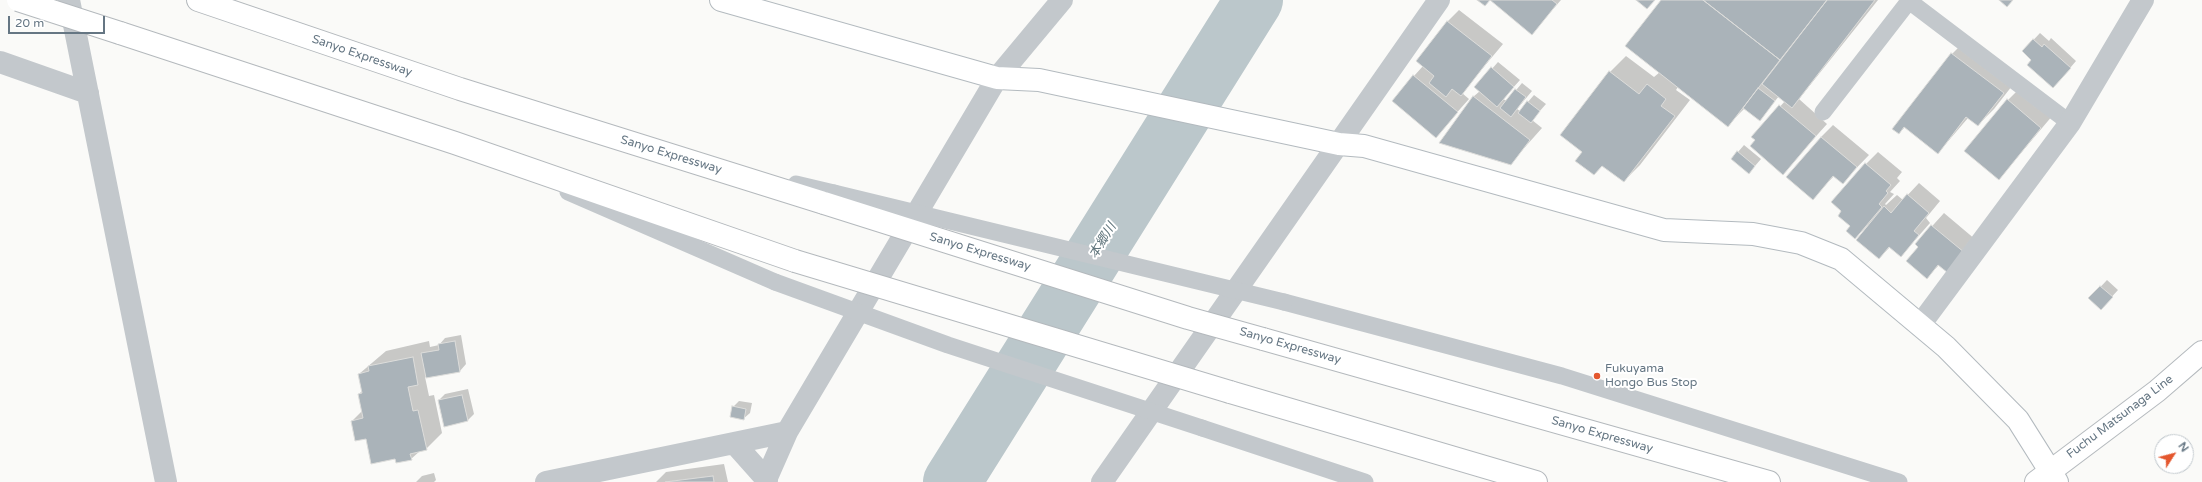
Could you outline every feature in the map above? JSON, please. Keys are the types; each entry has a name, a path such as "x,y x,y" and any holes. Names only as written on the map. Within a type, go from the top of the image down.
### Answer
{"main road":[{"path":"18,0 455,143 795,261 1230,392 1536,482"},
{"name":"Sanyo Expressway","path":"198,0 460,89 669,154 829,198 1173,313 1769,482"},
{"path":"721,0 997,78 1040,80 1339,144 1364,146 1664,230 1753,234 1801,243 1841,259 1946,347 2018,420 2048,478"},
{"name":"Fuchu Matsunaga Line","path":"2048,478 2157,391 2202,352"}],"street":[{"path":"70,0 166,482"},
{"path":"734,442 766,481 787,432 997,78 1062,0"},
{"path":"1102,482 1439,0"},
{"path":"1920,325 2070,123 2143,0"},
{"path":"0,62 88,93"},
{"path":"546,482 787,432"}],"lane":[{"path":"1823,112 1909,1 2070,123"},
{"path":"455,143 775,282 948,345 1365,482"},
{"path":"829,198 1284,302 1562,376 1899,482"}],"building":[{"path":"1477,0 1490,0 1485,6"},
{"path":"1490,0 1552,0 1557,4 1532,35"},
{"path":"1636,0 1655,0 1647,9"},
{"path":"1661,0 1703,0 1780,60 1728,127 1625,46"},
{"path":"1703,0 1827,0 1780,60"},
{"path":"1827,0 1875,0 1792,108 1762,84"},
{"path":"1999,0 2013,0 2007,7"},
{"path":"1447,21 1492,56 1461,96 1452,89 1446,97 1429,83 1434,76 1416,61"},
{"path":"2033,39 2042,47 2044,44 2071,68 2053,88 2027,65 2031,60 2022,51"},
{"path":"1951,53 2004,93 1978,126 1966,117 1938,154 1904,127 1899,134 1892,129"},
{"path":"1491,67 1514,87 1497,107 1474,87"},
{"path":"1609,71 1639,94 1647,84 1666,99 1661,106 1675,116 1624,182 1602,166 1594,175 1575,161 1582,152 1560,135"},
{"path":"1413,75 1458,112 1436,138 1392,101"},
{"path":"1758,88 1775,101 1760,121 1743,108"},
{"path":"1515,89 1526,97 1511,117 1500,108"},
{"path":"1473,96 1530,140 1511,165 1439,143"},
{"path":"2007,99 2041,128 1999,180 1964,151"},
{"path":"1527,101 1540,111 1531,123 1518,113"},
{"path":"1779,105 1816,136 1783,175 1750,146 1755,140 1751,137"},
{"path":"1821,137 1857,167 1843,184 1833,176 1813,200 1786,177"},
{"path":"1737,151 1755,166 1749,174 1731,159"},
{"path":"1865,163 1891,185 1886,191 1888,193 1879,204 1882,207 1855,239 1846,231 1850,226 1838,216 1841,211 1831,202"},
{"path":"1907,194 1929,213 1914,231 1919,235 1901,257 1889,247 1879,259 1856,240 1884,206 1891,213"},
{"path":"1931,225 1965,253 1948,273 1938,265 1927,279 1906,261 1918,247 1915,244"},
{"path":"2100,286 2113,297 2101,310 2088,298"},
{"path":"455,341 460,372 426,378 421,353 439,350 438,344"},
{"path":"413,357 418,385 408,387 413,411 418,410 427,450 410,454 412,460 396,463 395,459 371,464 366,439 355,441 351,421 363,418 358,394 362,393 358,374 369,371 368,366"},
{"path":"462,395 468,421 444,427 438,400"},
{"path":"732,406 746,409 744,420 730,417"},
{"path":"713,476 714,482 665,482"}],"waterway":[{"name":"本郷川","path":"952,482 1254,0"}],"place":[{"name":"Fukuyama Hongo Bus Stop","path":"1597,376"}]}
